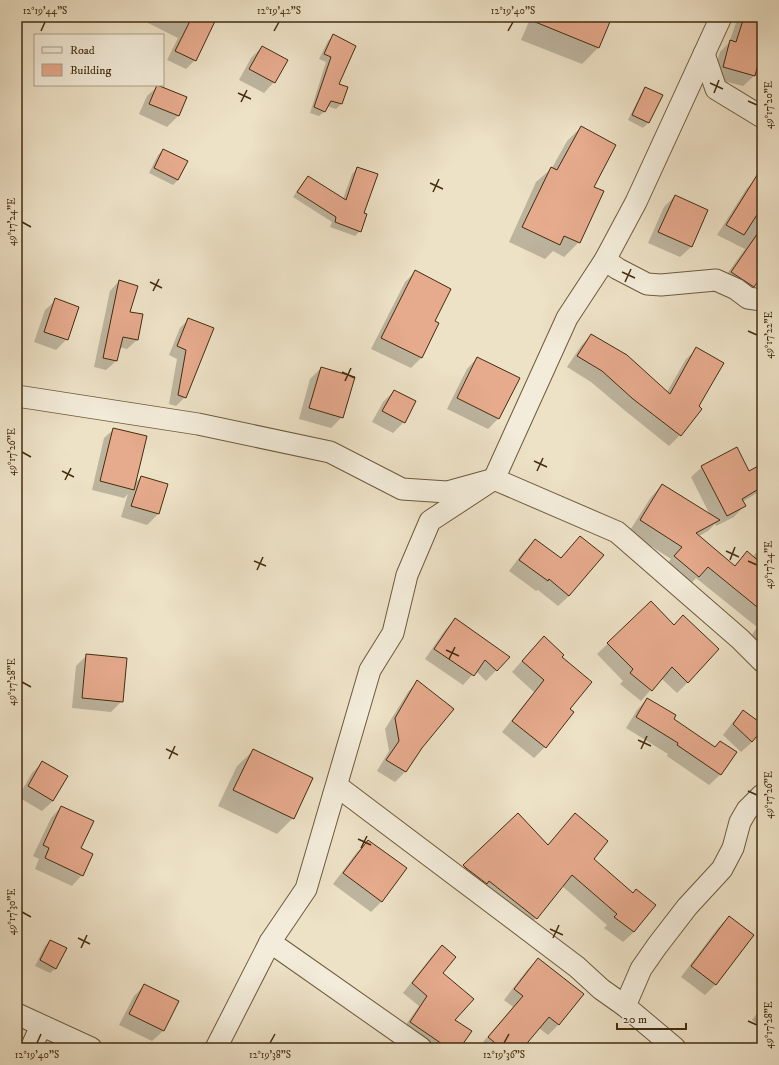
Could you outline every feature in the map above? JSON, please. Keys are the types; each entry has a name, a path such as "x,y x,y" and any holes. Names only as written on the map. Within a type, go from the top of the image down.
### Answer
{"street":[{"path":"216,1048 270,942 306,890 370,670 393,633 407,575 430,520 494,479 567,318 605,260 636,202 721,17"},
{"path":"704,54 716,89 762,117"},
{"path":"605,260 618,269 647,284 661,285 716,280 748,298 762,300"},
{"path":"17,396 198,424 330,452 402,489 447,492 494,479 617,532 740,639 762,661"},
{"path":"337,786 577,967 601,989 625,1006 675,1048"},
{"path":"625,1006 641,969 657,946 687,907 722,869 733,848 740,822 747,810 762,795"},
{"path":"270,942 421,1048"},
{"path":"17,1014 91,1048"},
{"path":"31,1048 41,1026"}],"building":[{"path":"192,17 217,17 196,61 175,51"},
{"path":"523,17 612,17 599,48"},
{"path":"744,17 762,17 762,49 755,76 723,67 730,40 736,42"},
{"path":"333,34 356,46 339,84 348,87 342,104 331,101 325,112 314,107 331,57 324,54"},
{"path":"262,46 288,60 275,83 249,69"},
{"path":"157,86 187,97 179,116 149,104"},
{"path":"645,87 663,95 649,123 632,115"},
{"path":"581,126 616,145 594,187 604,191 580,243 564,236 560,245 522,227 551,167 557,170"},
{"path":"163,149 188,161 178,180 154,168"},
{"path":"357,167 378,174 364,213 367,214 361,232 335,222 336,217 297,192 308,176 346,200"},
{"path":"762,167 762,207 744,235 726,225"},
{"path":"675,195 708,210 692,247 658,232"},
{"path":"762,227 762,276 754,287 731,272"},
{"path":"415,270 451,289 435,321 439,323 422,358 381,338"},
{"path":"119,280 138,286 130,312 143,314 138,340 123,337 117,361 103,358"},
{"path":"55,298 79,307 68,340 44,332"},
{"path":"188,318 214,328 186,398 178,395 186,350 177,346"},
{"path":"591,334 627,355 670,394 696,347 724,363 699,406 702,409 681,436 633,399 602,371 577,356"},
{"path":"477,357 520,378 499,419 457,398"},
{"path":"321,367 355,377 343,418 309,408"},
{"path":"394,390 416,401 405,423 382,411"},
{"path":"113,428 147,436 134,490 100,481"},
{"path":"737,447 749,471 762,464 762,487 742,499 746,506 727,516 701,466"},
{"path":"141,476 168,484 159,514 131,506"},
{"path":"662,484 720,520 696,533 735,566 747,551 762,564 762,611 708,567 699,577 674,556 682,547 640,520"},
{"path":"580,536 604,555 569,596 549,579 548,581 519,560 535,539 561,558"},
{"path":"651,601 674,625 683,615 719,649 688,683 672,667 652,691 630,673 633,669 607,643"},
{"path":"455,618 510,657 497,671 485,660 474,676 434,649"},
{"path":"544,636 564,655 562,657 592,682 570,709 574,712 546,748 512,721 544,680 522,661"},
{"path":"86,654 127,658 123,702 82,698"},
{"path":"417,680 454,709 422,748 406,772 386,760 399,741 395,718"},
{"path":"647,698 676,715 674,719 715,747 720,741 737,752 721,775 677,745 678,743 636,717"},
{"path":"743,710 762,724 762,730 752,742 733,724"},
{"path":"253,749 313,778 294,819 233,790"},
{"path":"42,761 68,776 53,801 28,786"},
{"path":"61,806 94,821 81,848 93,854 83,876 45,858 49,848 43,845"},
{"path":"518,813 548,845 575,813 608,841 594,859 633,893 636,889 656,905 634,932 614,917 617,914 572,875 537,919 489,881 487,884 463,865"},
{"path":"368,840 407,868 382,902 343,873"},
{"path":"729,916 754,935 716,985 691,966"},
{"path":"50,940 67,948 56,969 40,960"},
{"path":"442,945 456,957 443,973 474,999 455,1020 472,1031 460,1048 448,1048 410,1022 427,996 412,983"},
{"path":"538,958 584,994 559,1025 549,1017 523,1048 501,1048 488,1037 523,996 514,989"},
{"path":"144,984 179,1001 164,1031 129,1014"}]}
